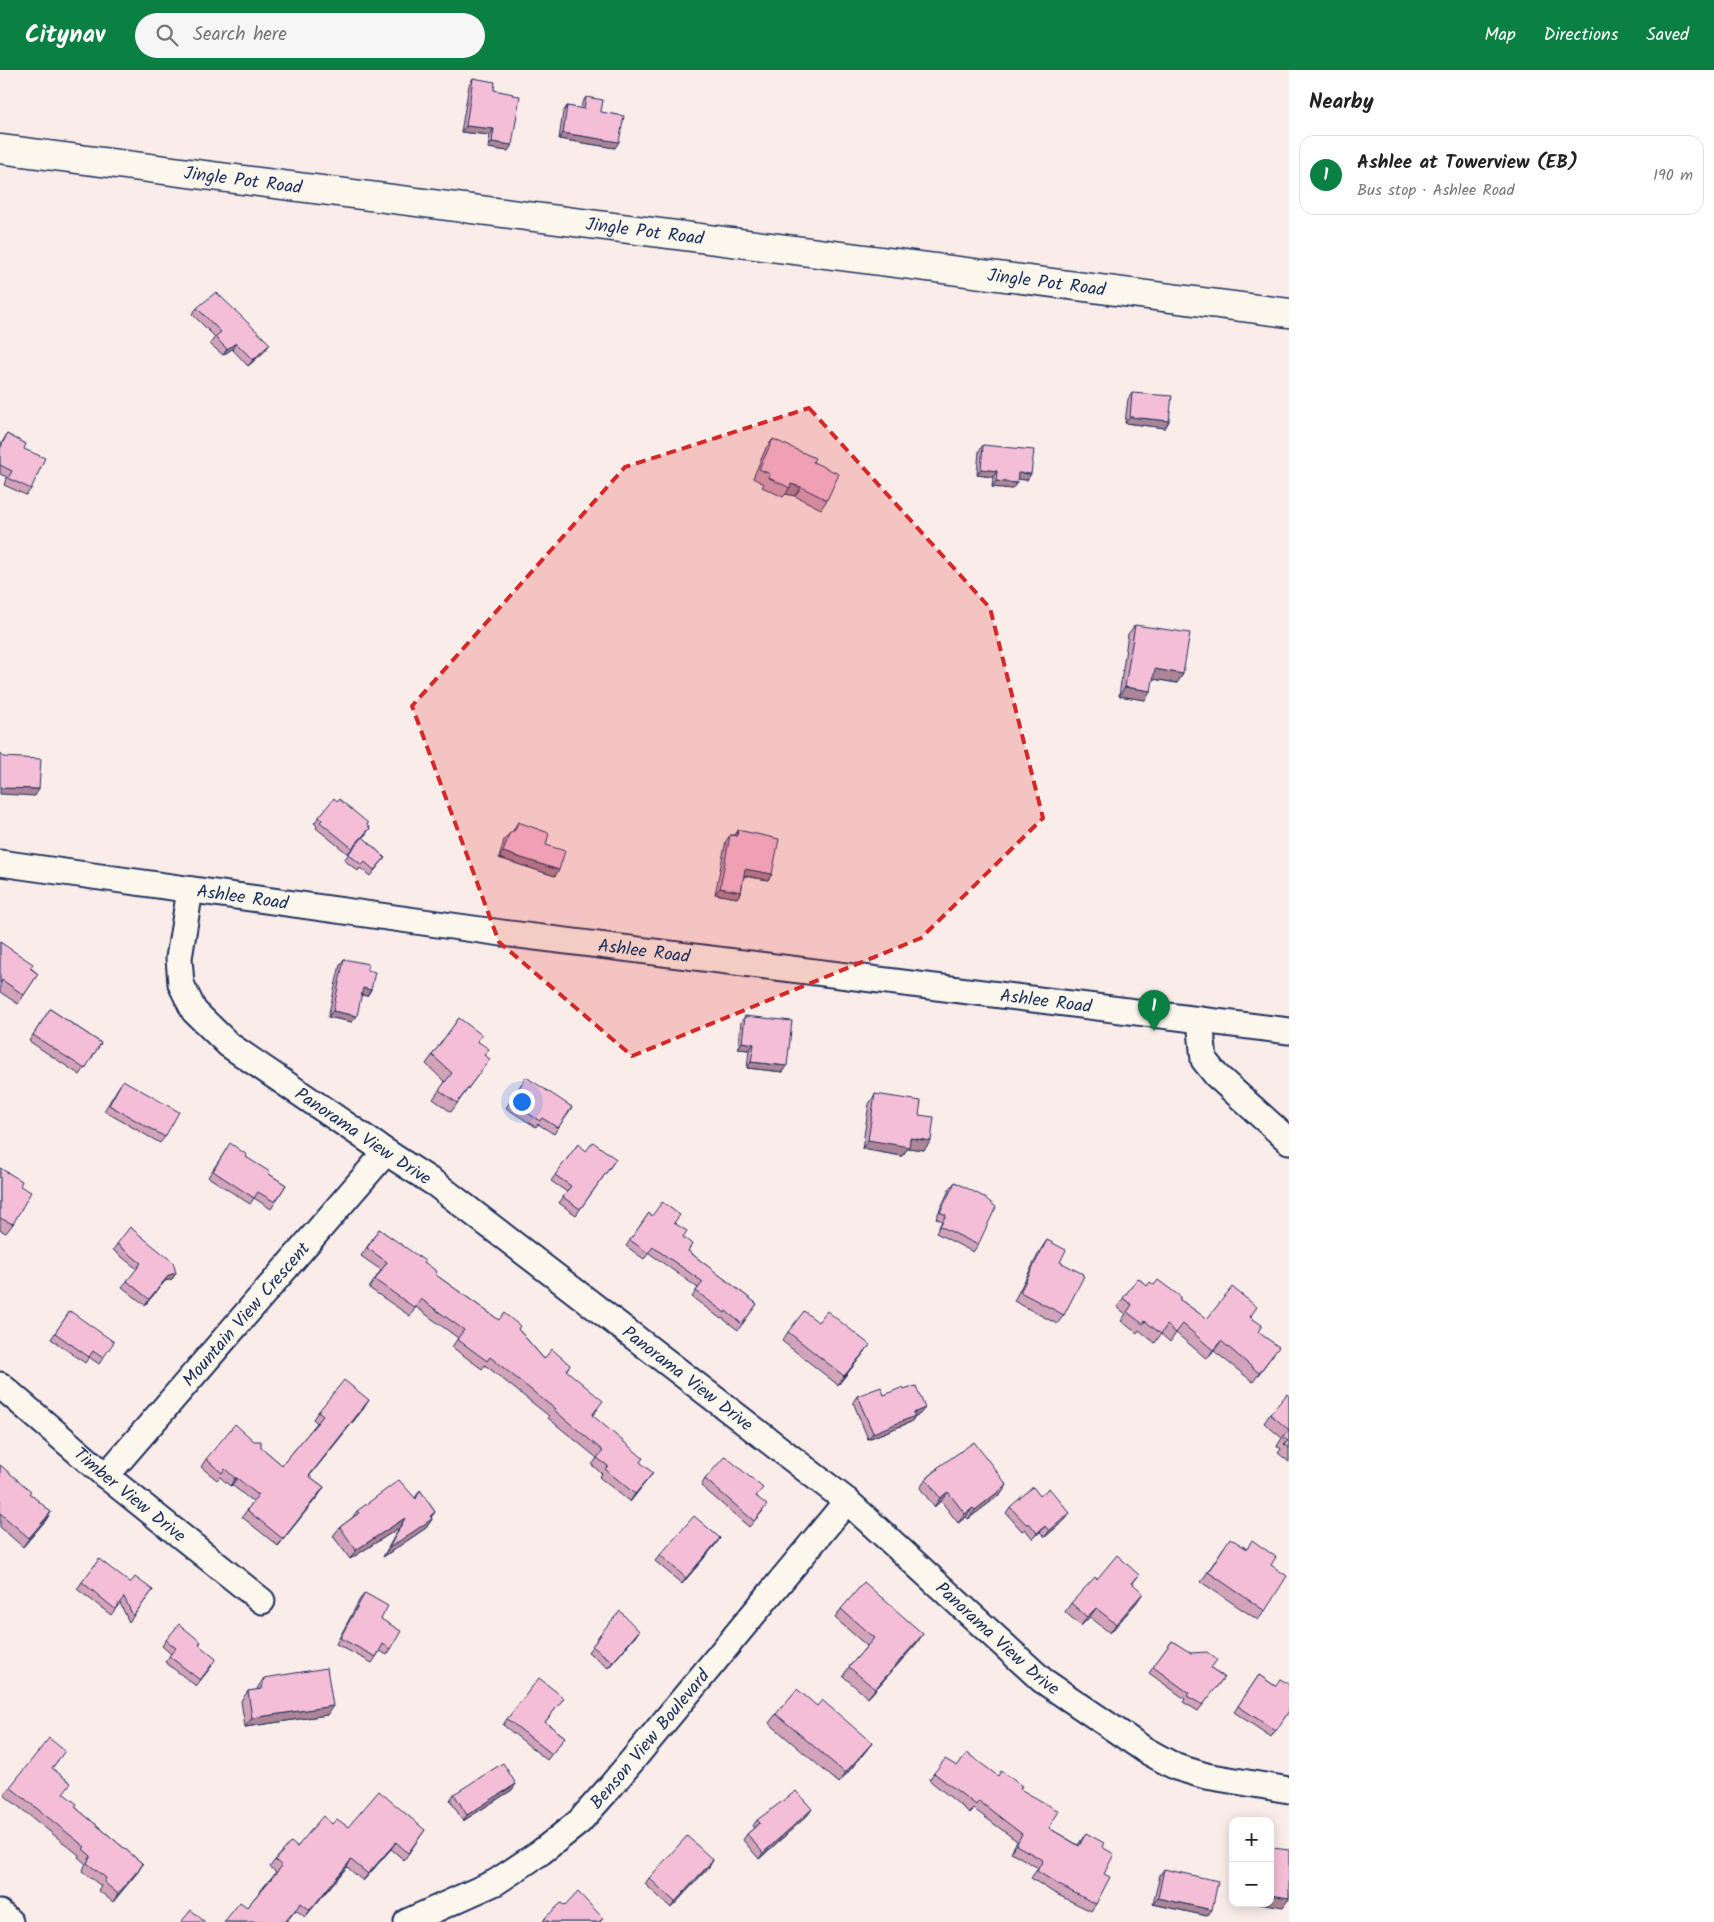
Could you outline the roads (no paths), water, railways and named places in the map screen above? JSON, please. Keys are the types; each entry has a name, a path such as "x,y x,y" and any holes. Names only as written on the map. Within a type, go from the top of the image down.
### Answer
{"street":[{"name":"Jingle Pot Road","path":"0,148 1289,313"},
{"name":"Ashlee Road","path":"0,863 502,932 1289,1031"},
{"name":"Panorama View Drive","path":"190,890 178,958 181,984 194,1011 229,1045 437,1185 847,1501 1042,1680 1145,1750 1176,1766 1206,1776 1289,1790"},
{"path":"1200,1020 1204,1060 1216,1075 1289,1141"},
{"name":"Mountain View Crescent","path":"106,1476 386,1152"},
{"name":"Timber View Drive","path":"0,1385 106,1476 262,1601"},
{"name":"Benson View Boulevard","path":"407,1922 496,1882 541,1852 579,1822 847,1501"},
{"path":"0,1913 10,1922"}],"place":[{"name":"Ashlee at Towerview (EB)","path":"1154,1031"}]}
